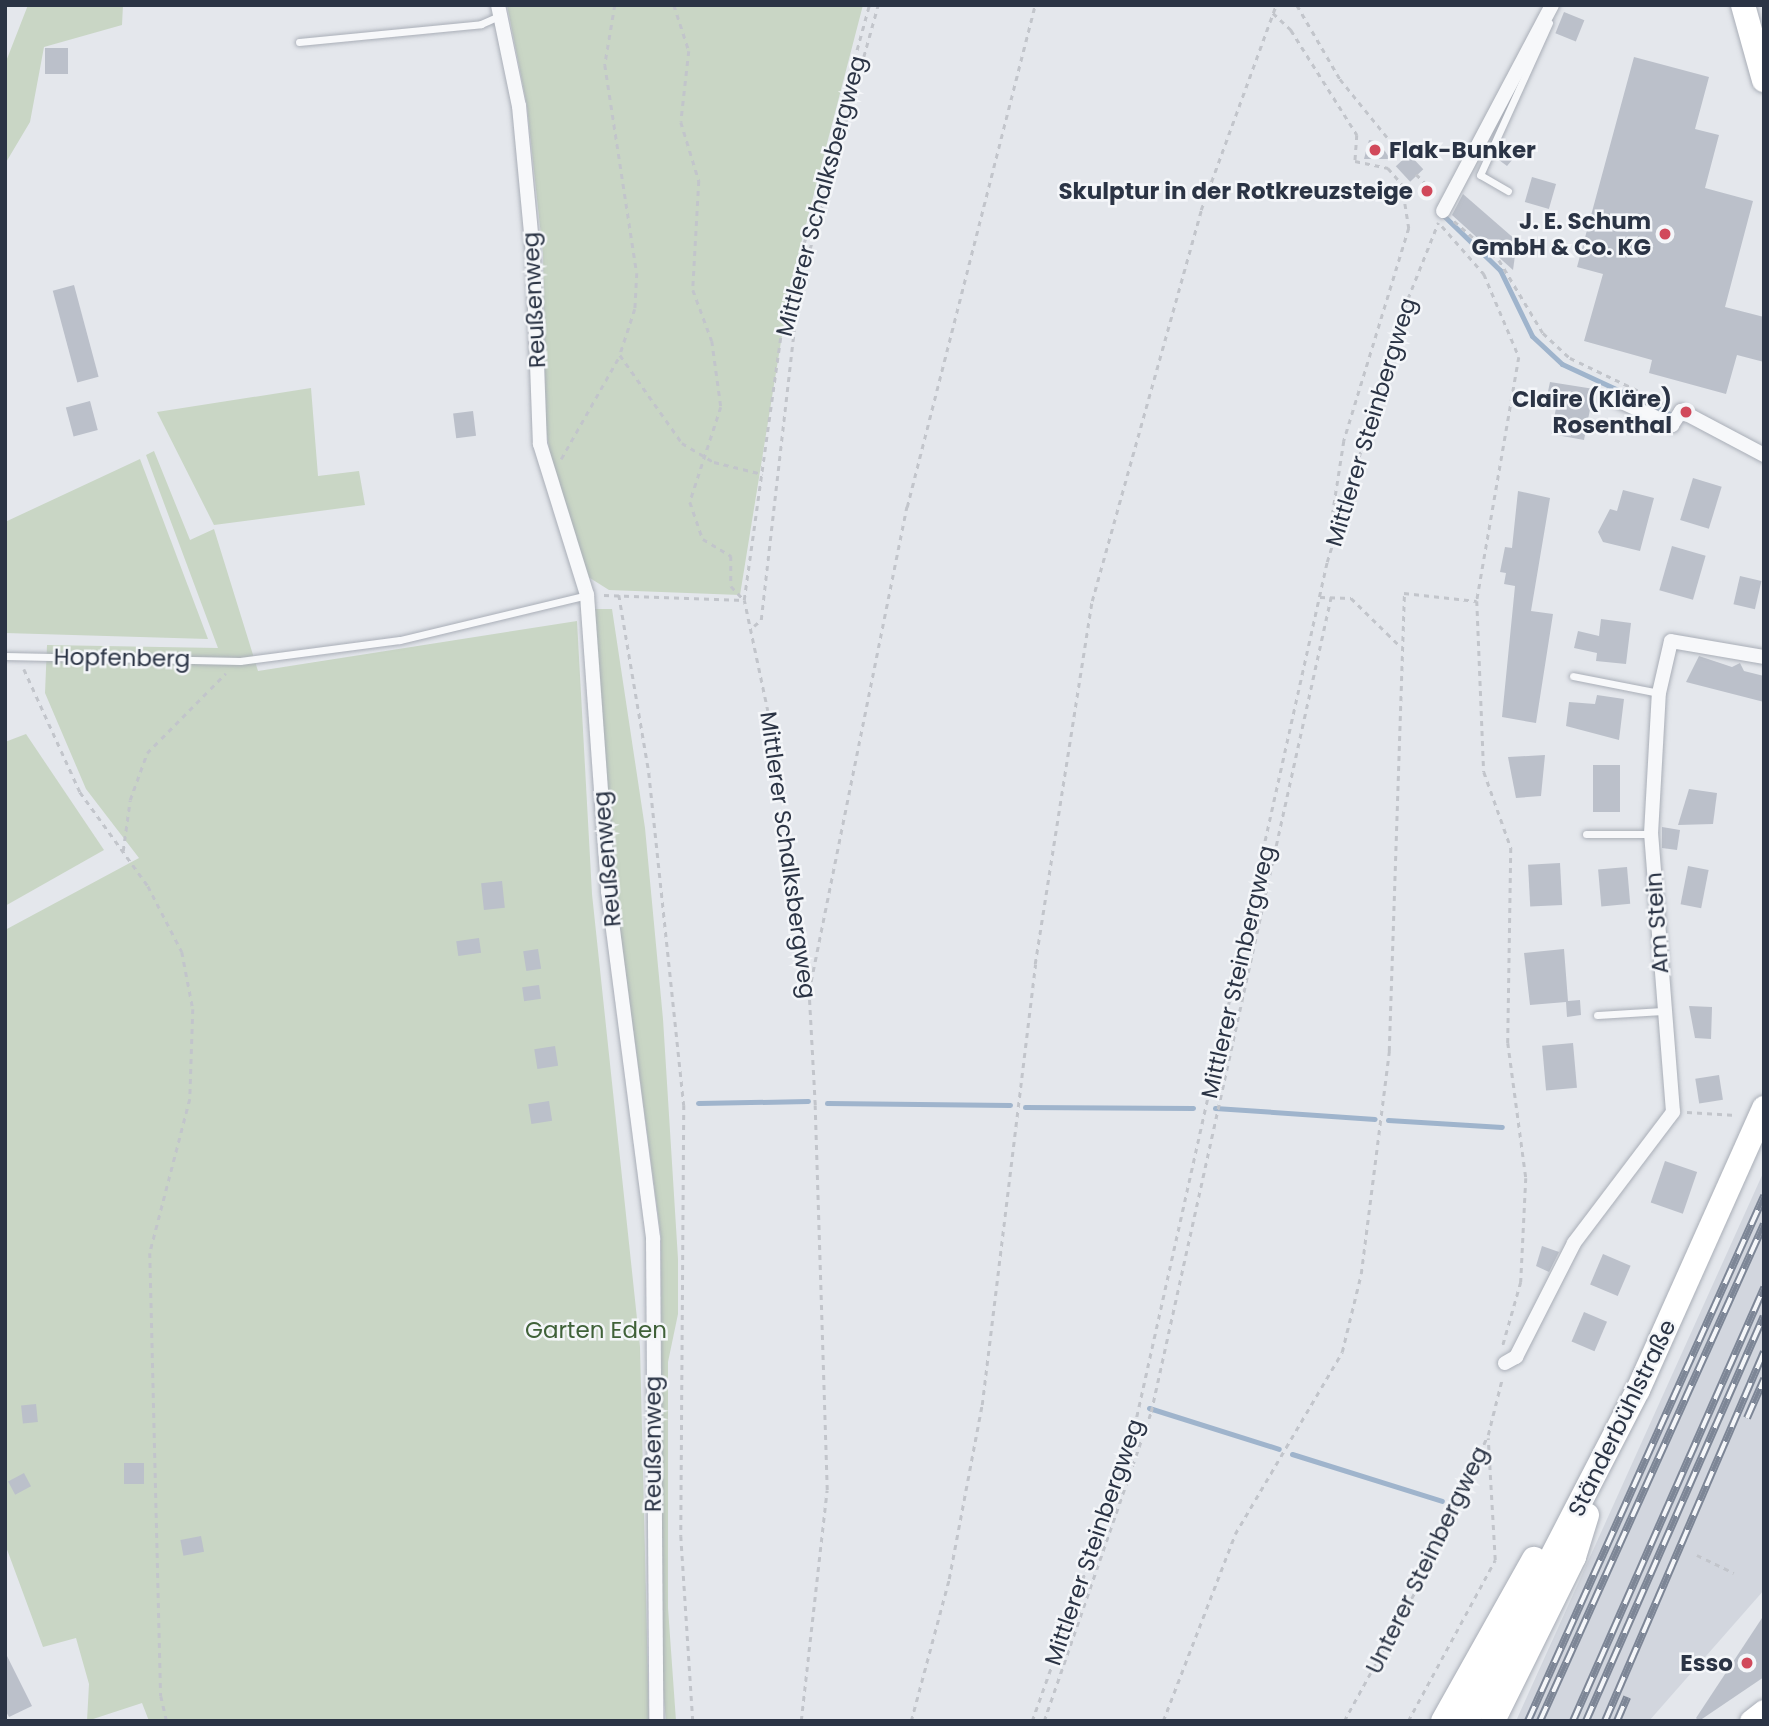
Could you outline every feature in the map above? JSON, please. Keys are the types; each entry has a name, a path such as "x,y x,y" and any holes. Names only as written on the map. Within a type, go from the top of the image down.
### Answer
{"highway":[{"path":"1743,5 1764,80"},
{"name":"Ständerbühlstraße","path":"1467,1721 1603,1461 1762,1113"},
{"path":"1443,1721 1541,1547 1603,1461"},
{"path":"1493,1721 1574,1557 1603,1461"}],"main road":[{"path":"1751,1721 1764,1711"}],"street":[{"path":"1443,212 1551,7"},
{"name":"Reußenweg","path":"499,10 519,106 533,255 540,444 549,481 587,595 608,891 653,1238 656,1721"},
{"path":"1615,398 1672,425 1681,411 1764,455"},
{"name":"Am Stein","path":"1680,1112 1663,1011 1651,834 1659,693 1671,641 1764,657"},
{"path":"1505,1363 1516,1357 1574,1243 1680,1112"}],"lane":[{"path":"1507,191 1480,175 1551,7"},
{"path":"299,42 481,24 499,10"},
{"name":"Hopfenberg","path":"5,656 23,660 240,661 400,640 587,595"},
{"path":"1573,676 1659,693"},
{"path":"1586,834 1651,834"},
{"path":"1597,1016 1663,1011"}],"path":[{"path":"549,481 620,355 635,309 637,273 604,65 615,5"},
{"path":"674,5 689,51 681,122 699,181 693,290 712,341 721,407 707,458 690,502 693,522 703,539 731,556 731,586 744,600"},
{"name":"Mittlerer Schalksbergweg","path":"801,1721 827,1490 828,1370 809,994 754,626 744,600 789,295 869,5"},
{"path":"754,626 761,620 797,296 878,5"},
{"path":"809,994 907,507 1035,5"},
{"path":"911,1721 948,1579 982,1405 1035,964 1092,601 1201,210 1276,5"},
{"path":"1297,5 1340,79 1404,158"},
{"path":"1273,13 1291,30 1357,135 1355,161 1388,168 1402,184 1409,228 1344,441 1333,512 1340,520"},
{"path":"1416,174 1484,274 1519,357 1477,601 1484,772 1511,848 1508,1043 1526,1178 1521,1282 1502,1347"},
{"path":"1443,212 1499,260 1543,333 1570,358 1681,411"},
{"name":"Mittlerer Steinbergweg","path":"1032,1721 1136,1423 1320,597 1340,520 1404,308 1443,212"},
{"path":"789,295 797,296"},
{"path":"620,355 682,443 707,458 763,474"},
{"path":"1163,1721 1235,1534 1342,1352 1361,1274 1389,1051 1400,646 1404,593 1477,601"},
{"path":"587,595 744,600"},
{"path":"619,595 649,773 684,1105 681,1536 692,1721"},
{"path":"1320,597 1351,598 1400,646"},
{"path":"1044,1721 1151,1412 1331,597"},
{"path":"23,660 80,792 123,851 182,952 193,1009 190,1099 150,1253 161,1696 167,1721"},
{"path":"123,851 130,800 147,752 240,661"},
{"path":"1680,1112 1762,1113"},
{"name":"Unterer Steinbergweg","path":"1344,1721 1426,1572 1488,1435 1505,1363"},
{"path":"1408,1721 1495,1560 1488,1435"},
{"path":"1697,1555 1734,1573"}],"shaded area":[{"path":"1764,1171 1764,1590 1649,1721 1516,1721"}],"green space":[{"path":"28,5 123,5 122,25 44,47 30,122 5,164 5,64"},
{"path":"507,5 863,5 790,286 740,595 609,590 582,573 555,485 546,428 543,254 527,106"},
{"path":"311,388 318,476 359,471 365,505 214,525 157,412"},
{"name":"Garten Eden","path":"154,451 190,540 214,529 258,671 577,621 592,894 640,1347 649,1721 149,1721 142,1703 87,1721 89,1684 76,1638 43,1647 5,1544 5,930 139,858 86,789 45,693 47,645 218,648 146,455"},
{"path":"140,459 208,639 5,633 5,522"},
{"path":"592,609 612,609 645,828 663,1019 678,1259 678,1314 668,1362 668,1608 676,1721 666,1721 662,1678 661,1237 620,930"},
{"path":"26,734 104,850 5,906 5,742"}],"building":[{"path":"1564,12 1584,20 1576,42 1555,33"},
{"path":"45,48 68,48 68,74 45,74"},
{"name":"J. E. Schum GmbH & Co. KG","path":"1634,57 1709,77 1695,129 1719,135 1705,188 1753,201 1725,307 1764,317 1764,362 1737,355 1726,394 1649,373 1652,360 1584,341 1603,274 1577,267"},
{"name":"Flak-Bunker","path":"1369,140 1379,142 1390,159 1364,159"},
{"path":"1503,141 1518,153 1507,166 1495,157"},
{"path":"1409,154 1423,169 1410,182 1396,166"},
{"path":"1532,177 1556,184 1549,209 1525,202"},
{"path":"1463,194 1517,241 1513,270 1452,215"},
{"path":"74,285 99,377 77,382 53,291"},
{"path":"1550,382 1594,389 1584,440 1551,434 1556,408 1545,406"},
{"path":"90,401 98,430 74,436 66,407"},
{"path":"473,411 476,436 456,438 453,413"},
{"path":"1693,478 1722,487 1709,529 1680,520"},
{"path":"1623,490 1654,498 1640,551 1603,542 1598,532 1610,509 1617,511"},
{"path":"1518,491 1550,498 1531,611 1553,614 1536,723 1502,717 1515,586 1504,584 1506,573 1500,572 1505,547 1512,548"},
{"path":"1672,546 1706,556 1693,600 1659,590"},
{"path":"1740,576 1761,581 1755,609 1733,604"},
{"path":"1601,619 1631,623 1626,664 1596,661 1597,653 1574,648 1578,631 1599,636"},
{"path":"1699,656 1732,667 1740,663 1744,671 1764,676 1764,702 1686,682"},
{"path":"1597,695 1624,699 1619,740 1566,726 1569,702 1595,704"},
{"path":"1545,755 1541,796 1516,798 1508,757"},
{"path":"1593,765 1620,765 1620,812 1593,812"},
{"path":"1689,789 1717,793 1713,824 1678,825"},
{"path":"1662,827 1680,830 1677,850 1662,848"},
{"path":"1560,863 1562,905 1530,907 1528,865"},
{"path":"1688,866 1709,870 1701,908 1681,904"},
{"path":"1627,867 1630,904 1601,906 1598,870"},
{"path":"502,881 505,908 484,910 481,883"},
{"path":"479,938 481,953 458,956 456,941"},
{"path":"538,949 541,969 526,971 523,951"},
{"path":"1564,949 1568,1001 1580,1000 1581,1015 1567,1017 1566,1002 1530,1005 1524,953"},
{"path":"539,985 541,999 524,1001 522,987"},
{"path":"1689,1006 1712,1007 1711,1039 1695,1038"},
{"path":"1573,1043 1577,1088 1546,1091 1542,1046"},
{"path":"555,1046 558,1066 537,1069 534,1049"},
{"path":"1719,1075 1723,1100 1699,1103 1695,1079"},
{"path":"549,1101 552,1121 531,1124 528,1104"},
{"path":"1665,1161 1697,1172 1683,1214 1651,1203"},
{"path":"1542,1246 1559,1252 1549,1272 1536,1266"},
{"path":"1603,1254 1631,1266 1618,1296 1590,1284"},
{"path":"1584,1312 1607,1322 1595,1351 1571,1341"},
{"path":"36,1404 38,1422 23,1423 21,1406"},
{"path":"124,1463 144,1463 144,1484 124,1484"},
{"path":"24,1473 31,1486 15,1495 8,1481"},
{"path":"201,1536 204,1552 183,1556 180,1540"},
{"name":"Esso","path":"1764,1615 1764,1677 1699,1721 1696,1718"},
{"path":"5,1652 32,1706 9,1717 5,1710"}],"waterway":[{"path":"1444,216 1500,270 1532,336 1562,364 1676,417"},
{"path":"698,1103 808,1101"},
{"path":"827,1103 1010,1105"},
{"path":"1025,1107 1193,1108"},
{"path":"1215,1108 1375,1119"},
{"path":"1388,1120 1502,1127"},
{"path":"1149,1408 1279,1449"},
{"path":"1292,1454 1442,1501"}],"railway":[{"path":"1528,1721 1764,1196"},
{"path":"1540,1721 1764,1224"},
{"path":"1573,1721 1764,1287"},
{"path":"1586,1721 1764,1316"},
{"path":"1605,1721 1764,1352"},
{"path":"1747,1418 1764,1379"},
{"path":"1617,1721 1627,1697"}],"place":[{"name":"Flak-Bunker","path":"1375,150"},
{"name":"Skulptur in der Rotkreuzsteige","path":"1427,191"},
{"name":"J. E. Schum GmbH & Co. KG","path":"1665,234"},
{"name":"Claire (Kläre) Rosenthal","path":"1686,412"},
{"name":"Esso","path":"1747,1663"}]}
